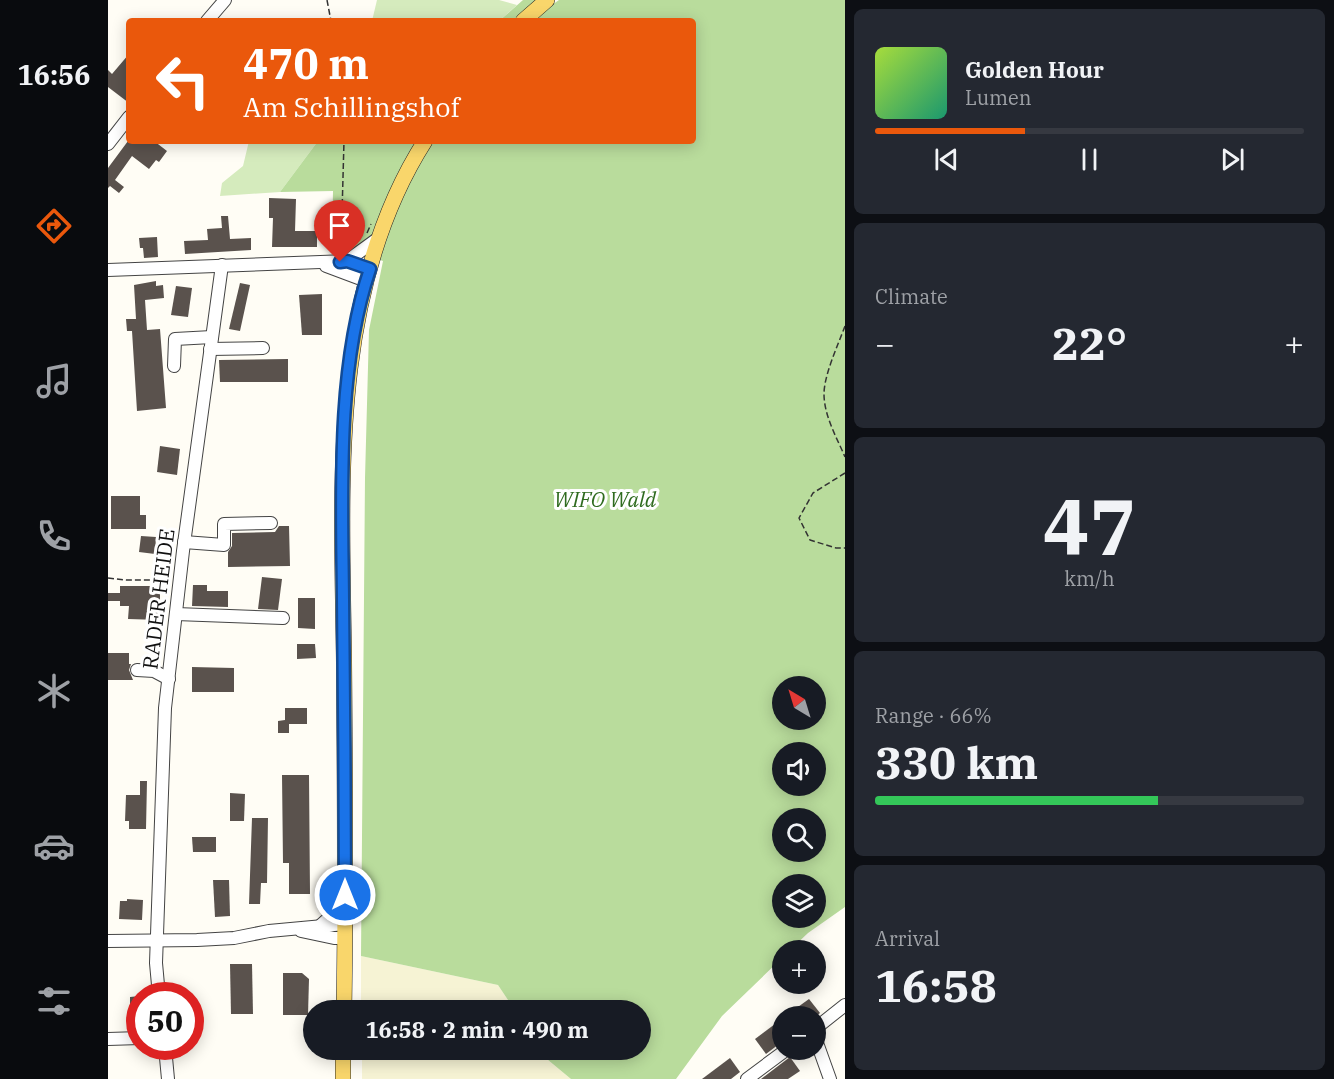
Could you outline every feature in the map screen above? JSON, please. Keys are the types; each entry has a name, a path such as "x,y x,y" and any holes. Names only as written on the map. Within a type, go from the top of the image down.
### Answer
{"main road":[{"path":"526,18 547,0"},
{"path":"344,1000 342,558 344,437 351,354 368,275 380,237 398,190 423,144"},
{"path":"343,1060 343,1079"}],"street":[{"path":"210,18 225,0"},
{"path":"108,144 126,121"},
{"path":"108,270 347,261 380,237"},
{"path":"347,261 368,275"},
{"path":"322,262 368,275"},
{"name":"RADER HEIDE","path":"158,982 156,963 162,775 169,679 184,543 222,265"},
{"path":"174,366 175,339 263,348"},
{"path":"184,543 224,545 224,524 271,523"},
{"path":"176,614 283,618"},
{"path":"136,670 154,671 169,679"},
{"path":"321,925 345,895"},
{"path":"108,941 234,938 321,925 345,931"},
{"path":"294,930 334,938 345,931"},
{"path":"826,1020 845,1005"},
{"path":"108,1039 126,1038"},
{"path":"166,1060 168,1079"},
{"path":"747,1079 773,1060"},
{"path":"822,1060 827,1078"}],"path":[{"path":"327,0 330,18"},
{"path":"322,262 340,252 344,144"},
{"path":"845,327 832,359 824,394 829,419 845,457"},
{"path":"845,473 813,493 799,518 810,540 836,548 845,548"},
{"path":"108,578 180,580"}],"shaded area":[{"path":"361,956 498,985 508,1000 361,1000"},
{"path":"362,1060 548,1060 571,1079 362,1079"}],"green space":[{"path":"377,0 499,0 517,5 502,18 373,18"},
{"name":"WIFO Wald","path":"523,0 543,0 549,7 559,0 845,0 845,907 826,920 826,874 772,874 772,928 815,928 801,940 772,940 772,968 722,1016 676,1079 571,1079 548,1060 651,1060 651,1000 508,1000 498,985 361,956 365,478 369,330 383,261 332,244 333,191 280,192 316,144 696,144 696,18 502,18"},
{"path":"248,144 316,144 280,192 220,196 222,183 243,166"}],"building":[{"path":"126,58 126,101 108,87 108,70 112,74"},
{"path":"126,144 158,144 167,151 159,162 156,160 149,169 132,156 115,180 124,187 119,193 110,186 108,188 108,168"},
{"path":"269,198 296,199 295,231 317,231 317,247 272,247 273,218 269,218"},
{"path":"221,216 228,216 230,239 251,238 251,250 185,254 184,241 208,240 207,229 222,228"},
{"path":"157,237 158,257 144,258 139,238"},
{"path":"156,281 156,286 163,285 164,298 145,300 147,330 160,329 166,408 137,411 132,331 127,331 126,319 136,319 134,285"},
{"path":"240,283 250,285 240,331 229,329"},
{"path":"176,286 192,288 188,317 171,315"},
{"path":"322,294 322,335 302,335 299,295"},
{"path":"288,359 288,382 220,382 219,360"},
{"path":"160,446 180,449 177,475 157,472"},
{"path":"111,496 140,496 140,515 146,515 146,529 111,529"},
{"path":"279,526 289,526 290,566 228,567 232,533 275,532"},
{"path":"141,536 156,537 155,554 139,552"},
{"path":"262,577 282,579 278,610 258,609"},
{"path":"193,585 207,585 207,591 228,591 228,607 192,606"},
{"path":"120,586 160,586 160,620 128,619 129,606 120,606 120,601 108,601 108,593 120,593"},
{"path":"298,598 315,598 315,629 298,628"},
{"path":"297,644 315,644 316,658 297,659"},
{"path":"108,653 129,653 129,664 131,664 129,670 133,680 108,680"},
{"path":"192,667 234,668 234,692 192,692"},
{"path":"285,708 307,708 307,724 289,724 289,733 278,733 278,721 285,720"},
{"path":"282,775 309,775 310,894 289,894 289,863 283,863"},
{"path":"140,781 147,781 146,829 129,829 129,821 125,821 126,795 140,795"},
{"path":"230,793 245,794 244,821 230,821"},
{"path":"252,818 268,818 267,883 261,883 260,904 249,904"},
{"path":"192,837 216,837 216,852 193,852"},
{"path":"213,880 229,880 230,916 215,917"},
{"path":"127,899 143,900 142,920 119,919 120,901 127,901"},
{"path":"230,964 252,964 253,1014 231,1014"},
{"path":"283,973 302,973 309,979 308,1000 303,1000 303,1015 283,1015"},
{"path":"809,999 814,1006 799,1006"},
{"path":"772,1026 772,1049 766,1054 755,1039"},
{"path":"730,1058 740,1072 731,1079 702,1079"},
{"path":"786,1060 792,1060 800,1071 788,1079 761,1079"}],"route":[{"path":"340,262 347,261 370,269 356,325 349,373 344,437 342,558 345,895"}]}
